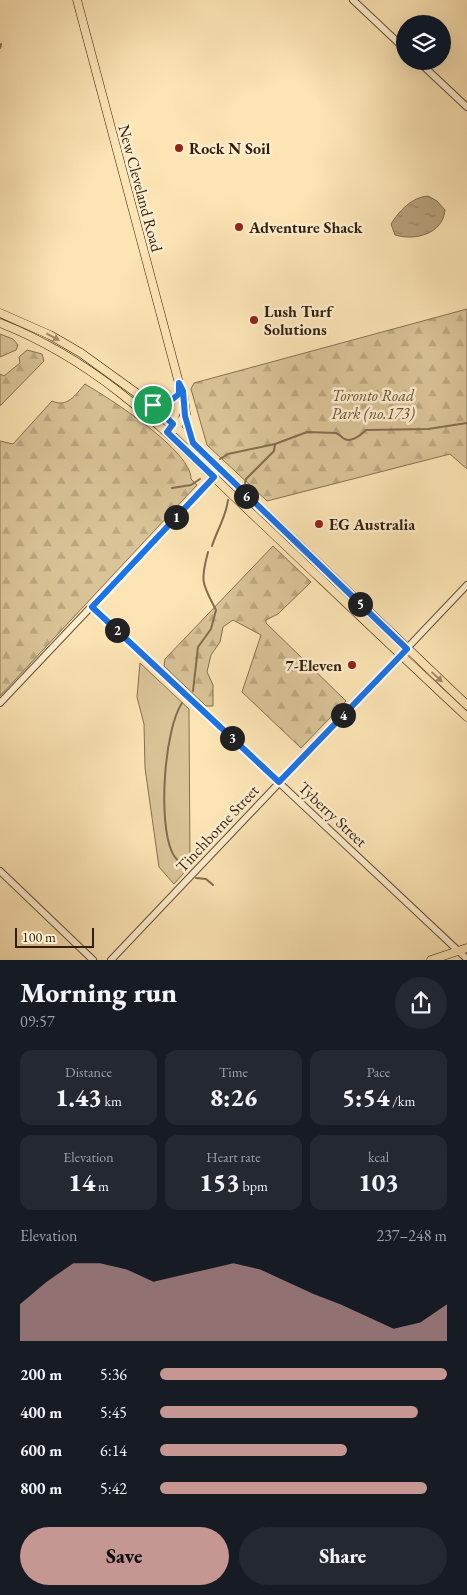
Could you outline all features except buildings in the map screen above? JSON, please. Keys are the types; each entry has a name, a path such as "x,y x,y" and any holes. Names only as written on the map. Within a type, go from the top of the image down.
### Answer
{"main road":[{"name":"New Cleveland Road","path":"77,0 179,383 183,391 185,416 169,433"},
{"path":"0,313 50,336 81,354 153,405 467,705"},
{"path":"0,323 42,342 76,361 122,393 169,433 467,717"},
{"name":"New Cleveland Road","path":"175,425 179,383"},
{"path":"153,405 170,401 179,394"},
{"path":"185,416 193,443"},
{"path":"431,960 463,950"}],"street":[{"path":"353,0 396,41"},
{"path":"428,70 467,107"},
{"path":"0,703 214,477"},
{"name":"Tinchborne Street","path":"111,960 467,585"},
{"name":"Tyberry Street","path":"92,607 279,782 463,950 467,959"},
{"path":"0,871 93,960"}],"green space":[{"name":"Toronto Road Park (no.173)","path":"467,309 467,469 450,454 267,501 207,445 191,389 194,383"},
{"path":"0,334 13,339 18,345 16,350 0,357"},
{"path":"27,350 42,354 44,361 0,406 0,374 4,376 20,363 19,357"},
{"path":"85,384 129,413 164,440 188,467 191,479 197,485 0,696 0,441 13,444 52,401 58,403 67,402"},
{"path":"273,546 311,582 278,614 266,620 266,623 346,701 301,748 242,692 261,635 233,620 223,627 220,642 211,655 207,672 213,685 213,706 206,706 164,666 165,659"},
{"path":"140,663 189,709 190,866 174,884 159,867 145,768 144,724 137,697"}],"water":[{"path":"428,196 437,201 445,210 439,225 427,234 419,236 403,237 395,235 391,224 398,214 411,202"}],"waterway":[{"path":"0,48 1,44"},
{"path":"220,459 228,454 275,444 307,432 336,433 349,440 366,430 428,429 467,423"},
{"path":"245,483 246,479 274,451 275,444"},
{"path":"172,488 191,485 200,479"},
{"path":"212,546 228,500"},
{"path":"193,691 198,647 211,629 216,610 205,588 203,576 208,552"},
{"path":"182,703 176,716 167,754 164,799 168,838 173,854 186,870"},
{"path":"196,878 206,879 213,885"}],"place":[{"name":"Rock N Soil","path":"179,148"},
{"name":"Adventure Shack","path":"239,227"},
{"name":"Lush Turf Solutions","path":"254,320"},
{"name":"EG Australia","path":"319,524"},
{"name":"7-Eleven","path":"352,665"}],"route":[{"path":"179,383 183,391 186,408 185,416 193,443 407,649 279,782 92,607 214,477 167,432 173,424 153,405 166,403 174,399 179,394 179,383"}]}
